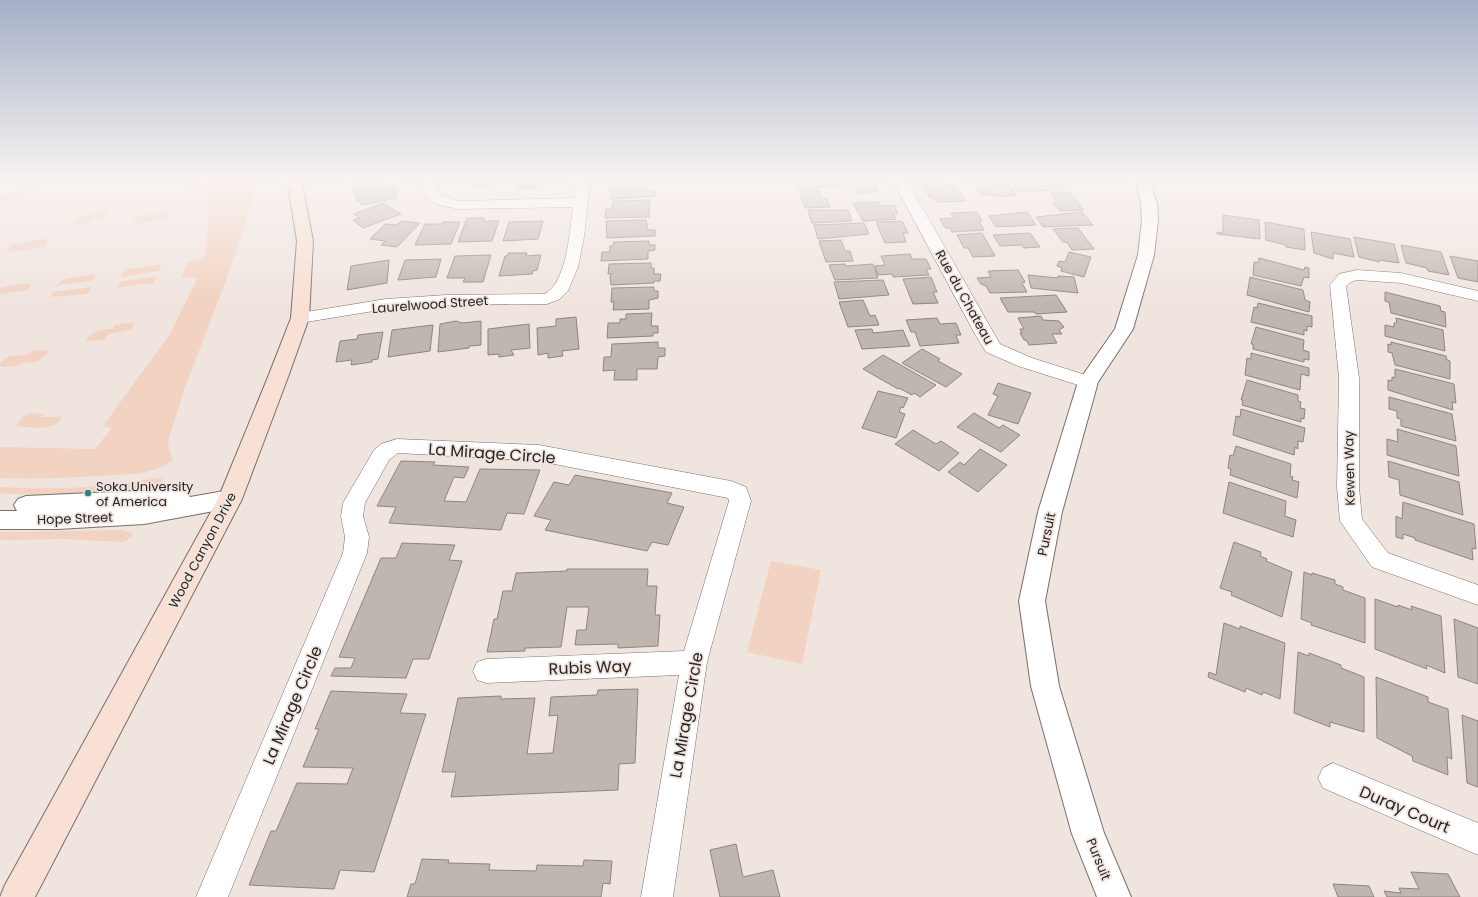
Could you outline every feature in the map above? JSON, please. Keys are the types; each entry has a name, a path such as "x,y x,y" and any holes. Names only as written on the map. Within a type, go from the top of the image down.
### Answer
{"main road":[{"name":"Wood Canyon Drive","path":"17,897 230,499 300,318 305,240 302,221"}],"street":[{"name":"Laurelwood Street","path":"300,318 386,304 446,300 547,299 559,293 568,277 577,221"},
{"name":"Rue du Chateau","path":"922,221 993,348 1026,362 1088,382"},
{"name":"Pursuit","path":"1114,897 1088,834 1045,686 1032,601 1050,512 1088,382 1124,329 1146,255 1150,221"},
{"name":"Kewen Way","path":"1478,296 1401,278 1357,275 1345,278 1338,285 1349,378 1348,487 1351,520 1380,560 1478,595"},
{"name":"La Mirage Circle","path":"212,897 356,553 357,537 352,516 354,503 381,455 388,449 397,446 539,453 731,489 738,493 740,501 694,662 657,897"},
{"name":"Hope Street","path":"0,505 65,505 155,498 230,499"},
{"name":"Hope Street","path":"0,520 58,520 144,515 230,499"},
{"name":"Rubis Way","path":"486,671 694,662"},
{"name":"Duray Court","path":"1333,778 1478,839"}],"shaded area":[{"path":"74,221 90,221 90,223 73,224"},
{"path":"134,221 155,221 136,224"},
{"path":"208,221 246,221 226,280 184,390 169,438 168,446 173,460 155,469 136,474 60,478 0,478 0,447 95,449 112,428 103,426 170,334 198,277 182,277 187,263 204,258"},
{"path":"47,239 46,244 43,247 8,252 12,245"},
{"path":"158,265 161,266 159,271 122,277 124,272 129,269"},
{"path":"91,274 97,275 94,280 56,286 62,280"},
{"path":"157,276 153,283 117,287 120,282"},
{"path":"24,283 31,285 28,290 0,294 0,288"},
{"path":"92,287 87,294 51,297 54,292"},
{"path":"135,323 132,329 109,334 104,340 86,340 91,334 97,331 112,329 115,325"},
{"path":"45,350 49,352 37,362 21,363 18,366 0,367 0,363 9,356 28,355 31,351"},
{"path":"30,413 44,414 41,417 60,417 61,419 52,426 40,428 16,426 23,416"},
{"path":"161,478 163,481 146,487 106,494 61,496 0,493 0,487 40,488 98,486"},
{"path":"122,530 134,535 122,542 64,539 0,540 0,532"},
{"path":"771,561 821,570 802,664 747,652"}],"building":[{"path":"354,221 382,221 363,228"},
{"path":"401,221 420,223 397,247 381,245 385,241 370,239 385,224 397,225"},
{"path":"466,221 499,221 492,241 458,242"},
{"path":"543,221 538,239 503,241 509,222"},
{"path":"606,221 646,221 648,230 655,230 655,236 607,238"},
{"path":"811,221 852,221 812,223"},
{"path":"902,221 908,233 903,233 906,242 885,243 876,222"},
{"path":"941,221 982,221 979,221 984,230 952,232 950,228 945,228"},
{"path":"992,221 1033,221 1036,225 996,227"},
{"path":"1039,221 1089,221 1093,225 1043,227"},
{"path":"1223,221 1259,221 1260,239 1217,234 1217,232 1223,233"},
{"path":"443,222 460,222 451,244 415,245 425,224 442,224"},
{"path":"1265,222 1304,229 1305,250 1286,247 1286,245 1266,240"},
{"path":"864,223 869,234 818,239 814,225"},
{"path":"1078,228 1094,249 1072,250 1067,242 1063,242 1053,229"},
{"path":"1311,232 1350,239 1354,257 1333,253 1333,259 1314,253"},
{"path":"982,233 995,256 973,257 968,248 964,248 957,235"},
{"path":"1030,233 1040,247 1024,248 1022,245 1000,246 993,235"},
{"path":"1354,237 1394,244 1399,263 1379,260 1379,262 1359,257"},
{"path":"841,240 845,251 850,251 853,261 826,262 819,241"},
{"path":"649,241 649,245 655,245 655,250 648,251 648,259 601,261 602,252 610,252 610,246 613,246 614,242"},
{"path":"1401,245 1441,252 1449,275 1428,271 1427,268 1406,263"},
{"path":"1069,252 1091,257 1084,277 1061,271 1062,268 1057,266 1059,261 1065,262"},
{"path":"508,253 527,253 526,256 541,255 537,270 533,271 532,274 499,276 505,256 507,256"},
{"path":"910,254 912,259 926,259 931,269 926,269 929,275 893,277 892,274 878,275 875,266 885,265 881,256"},
{"path":"491,255 483,282 463,282 465,278 447,278 455,256"},
{"path":"1450,256 1478,261 1478,282 1458,278"},
{"path":"1259,258 1304,270 1305,267 1309,268 1309,278 1304,277 1301,286 1253,275 1254,262 1258,263"},
{"path":"441,259 436,277 398,280 405,260"},
{"path":"389,260 387,283 347,290 351,266"},
{"path":"651,263 651,268 654,268 654,274 661,274 660,281 654,281 654,283 611,285 610,276 612,274 608,274 609,264"},
{"path":"845,264 846,266 873,264 878,278 835,280 829,265"},
{"path":"1018,270 1025,282 1022,283 1027,292 990,293 986,286 981,284 977,278 991,277 988,271"},
{"path":"1028,275 1058,278 1058,276 1074,277 1078,293 1031,288"},
{"path":"931,277 937,292 933,292 938,303 913,304 903,279"},
{"path":"1250,277 1303,290 1305,300 1310,302 1309,312 1247,295"},
{"path":"883,280 889,295 839,299 834,282"},
{"path":"654,287 654,291 658,291 658,298 649,300 649,309 613,310 614,302 611,302 612,288"},
{"path":"1385,292 1440,306 1441,311 1445,312 1446,327 1391,313 1389,302 1385,301"},
{"path":"1056,295 1067,312 1036,314 1034,312 1008,312 1000,298"},
{"path":"863,300 870,316 875,315 879,325 848,327 839,302"},
{"path":"1258,303 1312,316 1312,327 1307,326 1307,331 1304,330 1304,335 1251,322 1254,307 1257,308"},
{"path":"652,313 651,326 658,326 658,333 653,333 653,336 607,338 608,323 620,323 620,319 626,319 626,314"},
{"path":"1041,316 1043,320 1059,321 1064,327 1059,330 1062,334 1052,334 1057,343 1029,345 1020,333 1022,333 1020,329 1024,329 1018,318"},
{"path":"576,317 579,349 562,351 563,356 548,358 548,353 538,355 537,328 556,326 556,319"},
{"path":"937,318 940,324 956,323 961,335 956,335 959,343 920,346 915,332 911,332 906,320"},
{"path":"1396,318 1443,330 1445,351 1385,336 1385,325 1394,327 1394,323 1397,323"},
{"path":"456,321 462,323 481,321 481,345 438,352 440,324"},
{"path":"529,324 530,348 511,350 514,355 499,357 499,354 488,355 488,329"},
{"path":"433,325 430,351 388,357 392,330"},
{"path":"1256,327 1304,340 1303,350 1309,352 1309,360 1304,359 1304,362 1253,349 1253,344 1251,344"},
{"path":"872,329 873,333 903,330 910,346 862,349 855,330"},
{"path":"383,332 378,359 372,360 372,362 351,365 352,360 336,362 340,341 357,339 358,335"},
{"path":"658,342 658,348 665,348 665,356 658,357 657,369 637,369 637,380 614,380 615,370 603,371 604,357 611,357 612,344"},
{"path":"1391,342 1446,356 1447,360 1450,361 1450,379 1395,365 1392,353 1388,352 1388,344 1391,345"},
{"path":"922,349 940,359 938,361 962,374 946,387 902,363"},
{"path":"1251,353 1309,368 1309,376 1301,374 1300,390 1245,375 1247,358 1251,359"},
{"path":"883,355 936,385 920,397 914,393 912,395 899,388 898,389 863,369"},
{"path":"1395,369 1454,384 1456,403 1452,402 1453,410 1388,390 1388,380 1392,381 1392,377 1395,378"},
{"path":"1247,380 1298,395 1298,401 1301,402 1300,408 1305,409 1304,419 1301,418 1301,422 1242,405 1243,400 1241,400"},
{"path":"998,383 1031,393 1018,424 988,415 998,396 993,394"},
{"path":"878,391 908,398 903,408 901,407 899,412 905,414 896,438 862,428"},
{"path":"1389,397 1452,414 1456,441 1401,426 1401,419 1397,418 1397,411 1389,409"},
{"path":"1241,409 1305,428 1303,442 1298,441 1298,449 1295,447 1294,455 1233,435 1236,416 1240,417"},
{"path":"974,413 999,428 1003,425 1020,435 1001,452 957,427"},
{"path":"1397,429 1456,446 1459,476 1387,455 1387,439 1398,442"},
{"path":"913,430 936,444 941,441 959,453 939,471 895,444"},
{"path":"1236,446 1291,464 1290,476 1293,477 1292,480 1299,482 1297,498 1230,475 1231,469 1228,468 1230,455 1233,456"},
{"path":"980,449 1007,465 978,492 948,472 960,462 964,465"},
{"path":"401,461 435,462 433,465 469,467 464,478 454,477 444,501 466,502 480,469 540,470 524,514 507,513 501,530 389,523 396,507 377,506"},
{"path":"1388,461 1459,482 1463,515 1400,495 1399,480 1389,477"},
{"path":"575,475 672,493 667,503 684,507 668,545 652,542 647,551 545,530 551,520 534,516 554,482 569,485"},
{"path":"1229,482 1286,501 1285,516 1296,520 1293,537 1223,513"},
{"path":"1403,502 1474,524 1476,549 1472,548 1473,560 1415,540 1415,538 1403,534 1403,539 1396,537 1396,516 1402,519"},
{"path":"1234,542 1261,552 1260,556 1267,559 1266,561 1292,572 1282,617 1231,595 1232,592 1220,588"},
{"path":"402,543 455,545 449,560 462,561 429,659 413,659 406,678 331,676 335,668 351,668 355,658 339,657 381,558 396,558"},
{"path":"567,569 648,569 647,586 657,586 655,615 660,615 658,646 618,648 618,644 575,645 577,630 586,630 589,607 567,607 561,647 525,648 525,651 487,652 494,619 497,619 503,591 512,591 516,573 567,571"},
{"path":"1304,572 1335,580 1335,584 1343,587 1343,590 1365,598 1365,643 1311,625 1312,623 1301,619"},
{"path":"1375,599 1412,610 1411,606 1441,616 1445,673 1426,665 1427,669 1375,649"},
{"path":"1454,619 1478,628 1478,684 1458,677"},
{"path":"1224,623 1240,629 1240,626 1285,643 1280,699 1263,692 1262,695 1246,688 1245,692 1208,677 1209,672 1216,675"},
{"path":"1298,652 1309,656 1309,653 1341,665 1341,668 1364,677 1364,732 1330,722 1330,727 1294,713"},
{"path":"1376,677 1428,697 1428,702 1448,709 1452,759 1447,757 1448,775 1413,761 1412,756 1377,738"},
{"path":"638,689 635,763 619,764 618,790 451,797 456,772 442,772 458,698 501,696 501,699 535,698 527,754 553,753 558,715 549,716 551,697 597,695 598,690"},
{"path":"331,691 407,694 400,713 426,714 374,872 340,870 334,889 249,885 271,831 276,831 297,783 347,784 353,768 303,767 319,729 315,729"},
{"path":"1462,715 1478,721 1478,787 1467,783"},
{"path":"736,844 743,877 773,870 780,897 720,897 710,850"},
{"path":"422,859 449,860 448,863 490,864 489,870 536,871 537,865 583,866 584,860 612,861 610,884 603,883 601,897 407,897 411,884 415,884"},
{"path":"1411,872 1448,874 1460,897 1387,897 1384,891 1401,893 1399,888 1419,889"},
{"path":"1333,884 1369,886 1374,897 1338,897"}],"place":[{"name":"Soka University of America","path":"88,493"}]}
